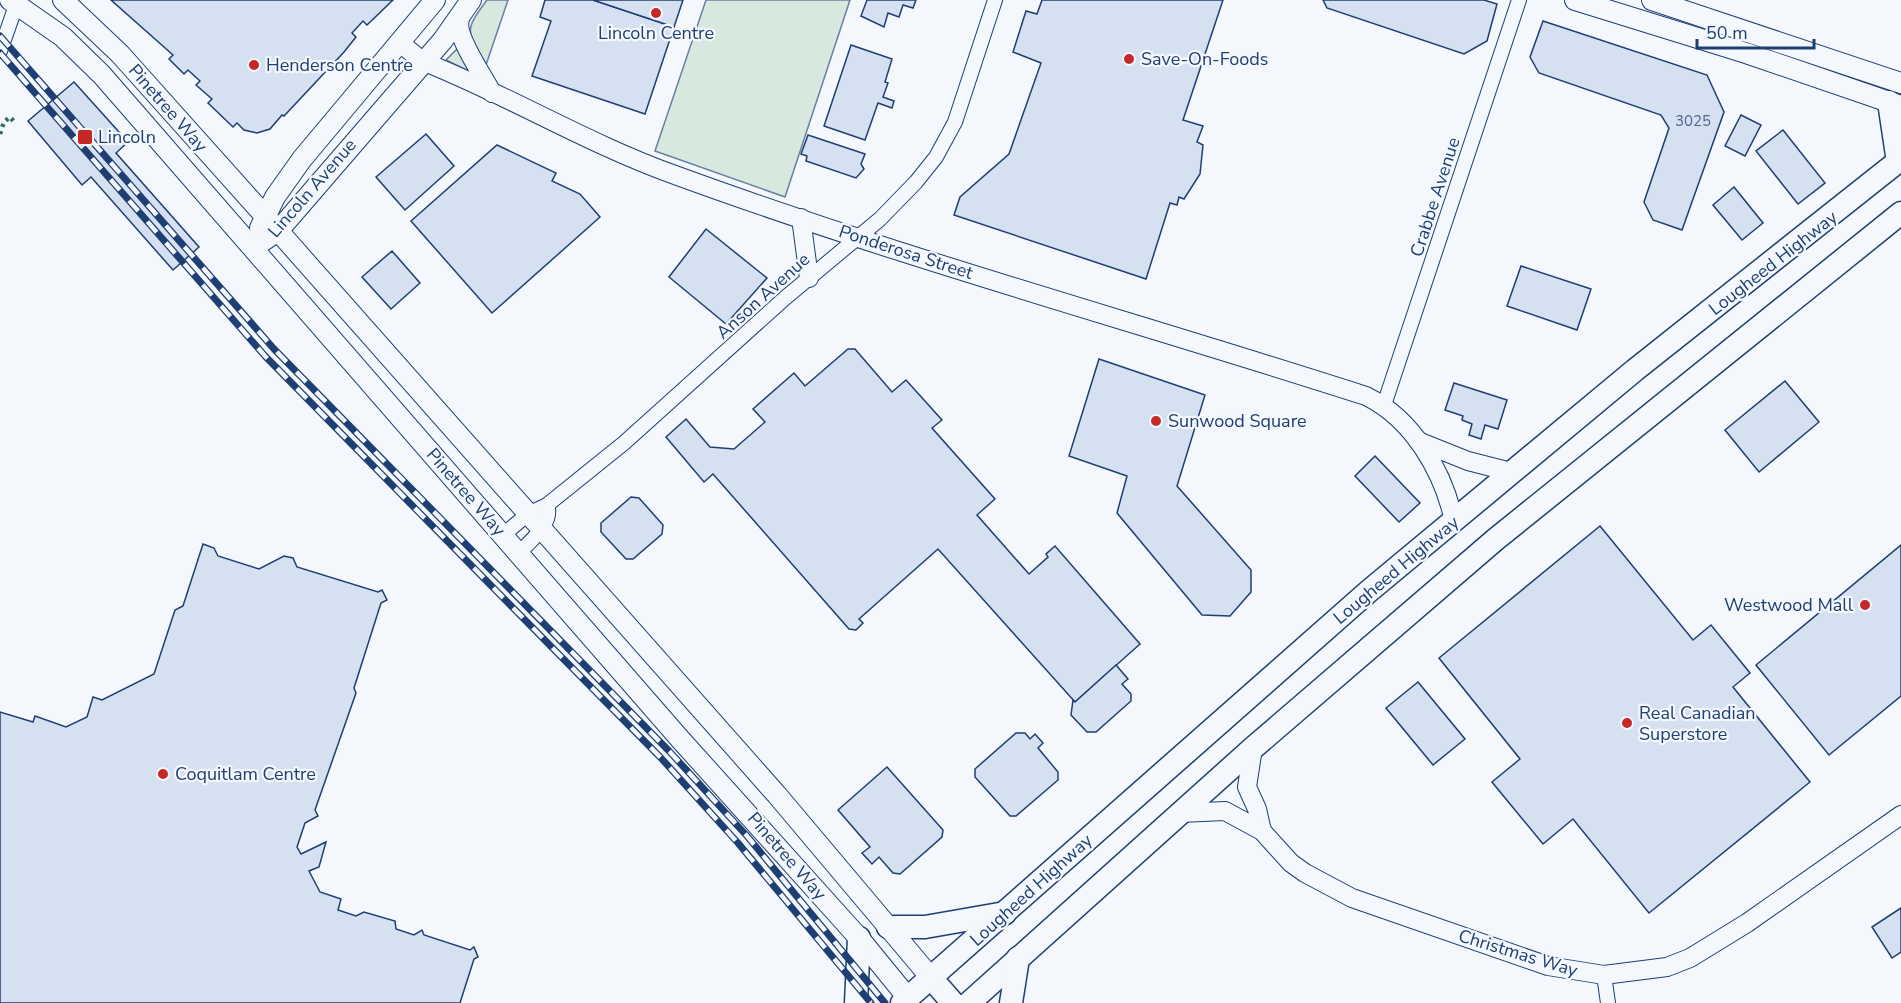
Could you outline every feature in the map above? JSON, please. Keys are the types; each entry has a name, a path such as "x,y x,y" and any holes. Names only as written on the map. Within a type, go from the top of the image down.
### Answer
{"main road":[{"name":"Pinetree Way","path":"63,0 108,41 271,223 777,795 932,979"},
{"name":"Lincoln Avenue","path":"271,223 302,159 435,0"},
{"name":"Lincoln Avenue","path":"254,247 271,223 460,19 471,0"},
{"path":"1575,0 1897,97"},
{"path":"1652,0 1897,97"},
{"name":"Pinetree Way","path":"15,1 63,37 87,60 254,247 680,739 859,938 908,1001"},
{"path":"1897,97 1899,161"},
{"name":"Lougheed Highway","path":"908,1001 1263,684 1511,472 1899,161"},
{"path":"969,1003 1252,748 1496,539 1901,213"},
{"path":"888,927 925,927 1005,913"},
{"path":"856,1003 859,938"},
{"path":"1011,1003 1018,958"},
{"path":"932,979 953,1003"}],"street":[{"name":"Anson Avenue","path":"535,521 549,512 547,505 624,443 809,278 880,219 916,182 945,142 954,122 995,0"},
{"name":"Crabbe Avenue","path":"1384,405 1519,0"},
{"path":"0,51 15,1"},
{"path":"460,19 458,24 461,37 492,93"},
{"name":"Ponderosa Street","path":"399,42 422,61 637,160 857,237 1366,396 1384,405 1418,441 1443,483 1454,521"},
{"path":"801,218 809,278"},
{"name":"Ponderosa Street","path":"1418,441 1468,461 1511,472"},
{"path":"503,535 535,521"},
{"path":"519,553 535,521"},
{"name":"Christmas Way","path":"1252,748 1247,787 1257,809 1262,831"},
{"name":"Christmas Way","path":"1180,813 1225,811 1262,831 1291,863 1322,884 1352,898 1548,966 1605,975 1667,967 1690,958 1747,923 1901,815"},
{"path":"1605,975 1608,1003"}],"shaded area":[{"path":"487,0 508,0 486,65 470,32 474,19"},
{"path":"706,0 850,0 785,197 655,151"},
{"path":"459,47 470,69 468,71 446,60"}],"building":[{"name":"Henderson Centre","path":"111,0 393,0 367,25 363,21 352,33 356,37 344,52 284,116 282,115 270,129 257,133 244,130 237,123 233,127 208,103 212,99 196,85 200,81 188,70 184,74 169,59 173,55"},
{"path":"545,0 593,0 674,27 645,114 532,76 551,21 540,17"},
{"name":"Lincoln Centre","path":"593,0 683,0 674,27"},
{"path":"867,0 916,0 913,8 903,5 899,17 888,13 884,27 861,16"},
{"path":"1042,0 1223,0 1183,120 1203,126 1197,142 1203,145 1200,174 1184,199 1179,197 1177,205 1170,203 1146,279 954,215 960,197 1009,154 1041,63 1013,52 1026,11 1037,14"},
{"path":"1323,0 1484,0 1497,4 1487,41 1464,54 1327,8"},
{"path":"1543,21 1707,75 1724,112 1682,230 1653,220 1644,202 1669,128 1661,115 1539,73 1530,57"},
{"path":"851,45 892,59 883,97 894,101 892,108 878,103 865,140 824,126"},
{"path":"74,82 128,142 116,153 199,247 173,270 91,177 82,185 28,121"},
{"path":"1741,115 1761,125 1745,156 1725,146"},
{"path":"1783,130 1825,183 1798,204 1756,151"},
{"path":"426,134 454,166 405,210 376,177"},
{"path":"808,135 865,154 861,164 864,169 856,178 806,161 807,156 801,154"},
{"path":"497,145 556,173 552,181 580,194 600,217 492,313 411,221"},
{"path":"1734,187 1763,223 1742,240 1713,205"},
{"path":"706,229 767,278 726,324 669,277"},
{"path":"392,251 420,283 391,309 362,277"},
{"path":"1521,266 1591,289 1577,330 1507,306"},
{"path":"848,349 855,349 892,392 906,380 942,420 932,428 995,499 977,515 1029,574 1048,557 1046,554 1055,546 1140,644 1075,702 938,549 859,619 863,623 856,630 849,629 713,474 704,482 666,437 686,419 710,447 734,449 765,422 753,409 794,373 805,386"},
{"path":"1099,359 1205,395 1177,486 1251,570 1251,592 1230,616 1202,615 1117,513 1127,476 1069,456"},
{"path":"1785,381 1819,422 1759,472 1725,430"},
{"path":"1454,383 1507,400 1498,429 1485,425 1481,439 1469,435 1472,424 1462,420 1463,416 1445,410"},
{"path":"1375,456 1420,503 1399,522 1355,476"},
{"path":"631,497 639,498 663,525 662,534 633,559 626,559 601,532 601,523"},
{"name":"Real Canadian Superstore","path":"1600,526 1693,640 1711,625 1750,673 1733,687 1810,782 1649,913 1573,819 1543,844 1492,782 1520,759 1439,658"},
{"name":"Coquitlam Centre","path":"203,544 214,548 218,556 259,569 284,556 293,558 297,567 378,592 382,590 387,600 381,603 354,688 356,693 315,810 318,816 305,823 297,847 301,854 326,842 319,867 309,871 320,892 341,899 338,910 356,916 364,912 395,921 396,929 414,935 422,930 424,935 470,950 474,947 478,957 474,959 460,1003 0,1003 0,712 33,722 35,716 66,727 87,717 93,697 102,700 154,674 175,610 183,606"},
{"name":"Westwood Mall","path":"1901,545 1901,696 1829,755 1756,665"},
{"path":"1116,665 1128,679 1122,684 1131,694 1131,701 1096,732 1087,732 1071,715 1073,700 1075,702"},
{"path":"1418,682 1465,739 1433,765 1386,708"},
{"path":"1016,733 1025,733 1030,739 1035,734 1043,743 1038,748 1058,772 1058,780 1016,816 1010,816 975,777 975,769"},
{"path":"887,767 943,830 942,837 900,874 893,873 879,857 872,864 862,853 870,847 838,810"},
{"path":"1901,908 1901,952 1892,958 1872,927"}],"railway":[{"path":"0,36 274,349 669,751 747,836 885,1003"},
{"path":"0,53 265,356 661,758 738,843 871,1003"}],"hedge":[{"path":"0,134 4,122 10,117 16,124"}],"place":[{"name":"Lincoln Centre","path":"656,13"},
{"name":"Save-On-Foods","path":"1129,59"},
{"name":"Henderson Centre","path":"254,65"},
{"name":"Lincoln","path":"85,137"},
{"name":"Sunwood Square","path":"1156,421"},
{"name":"Westwood Mall","path":"1865,605"},
{"name":"Real Canadian Superstore","path":"1627,723"},
{"name":"Coquitlam Centre","path":"163,774"}]}
